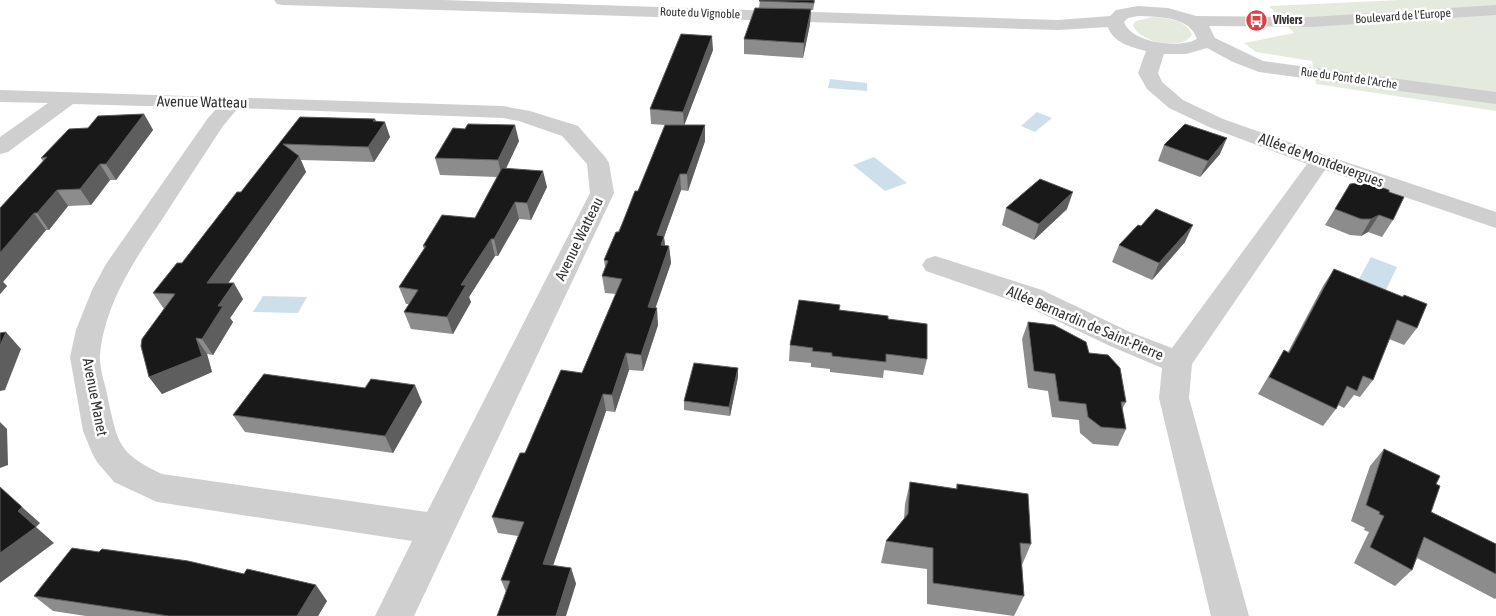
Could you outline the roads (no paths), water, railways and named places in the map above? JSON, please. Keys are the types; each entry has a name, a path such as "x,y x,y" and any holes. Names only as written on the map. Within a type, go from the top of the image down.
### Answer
{"street":[{"name":"Route du Vignoble","path":"283,0 1058,25 1115,21"},
{"path":"1152,0 1170,13"},
{"path":"1129,39 1117,30 1115,21 1122,14 1138,5 1192,21 1200,26 1206,39"},
{"name":"Boulevard de l'Europe","path":"1192,21 1310,22 1496,10"},
{"name":"Boulevard de l'Europe","path":"1156,48 1184,49 1203,44 1206,39 1310,22"},
{"name":"Route du Vignoble","path":"1058,25 1129,39 1156,48"},
{"name":"Rue du Pont de l'Arche","path":"1206,39 1259,66 1496,98"},
{"path":"1154,84 1148,73 1156,48"},
{"name":"Allée de Montdevergues","path":"1154,84 1176,104 1216,123 1320,161 1496,220"},
{"name":"Allée de Montdevergues","path":"1154,84 1200,103 1496,204"},
{"name":"Avenue Watteau","path":"0,96 503,112 523,115 570,132 598,163 602,193 435,529 394,616"},
{"path":"0,147 67,98"},
{"name":"Avenue Manet","path":"233,102 215,122 119,264 105,290 90,330 85,357 99,431 108,452 126,472 157,488 435,529"},
{"name":"Allée Bernardin de Saint-Pierre","path":"1230,616 1174,398 1177,362 1320,161"},
{"name":"Allée Bernardin de Saint-Pierre","path":"935,265 1032,297 1120,339 1177,362"}],"water":[{"path":"830,79 867,83 867,91 828,88"},
{"path":"1037,112 1052,118 1035,132 1021,126"},
{"path":"874,157 907,183 885,191 853,165"},
{"path":"1371,257 1397,267 1386,290 1359,279"},
{"path":"263,296 307,297 298,313 253,312"}],"place":[{"name":"Viviers","path":"1257,20"}]}
